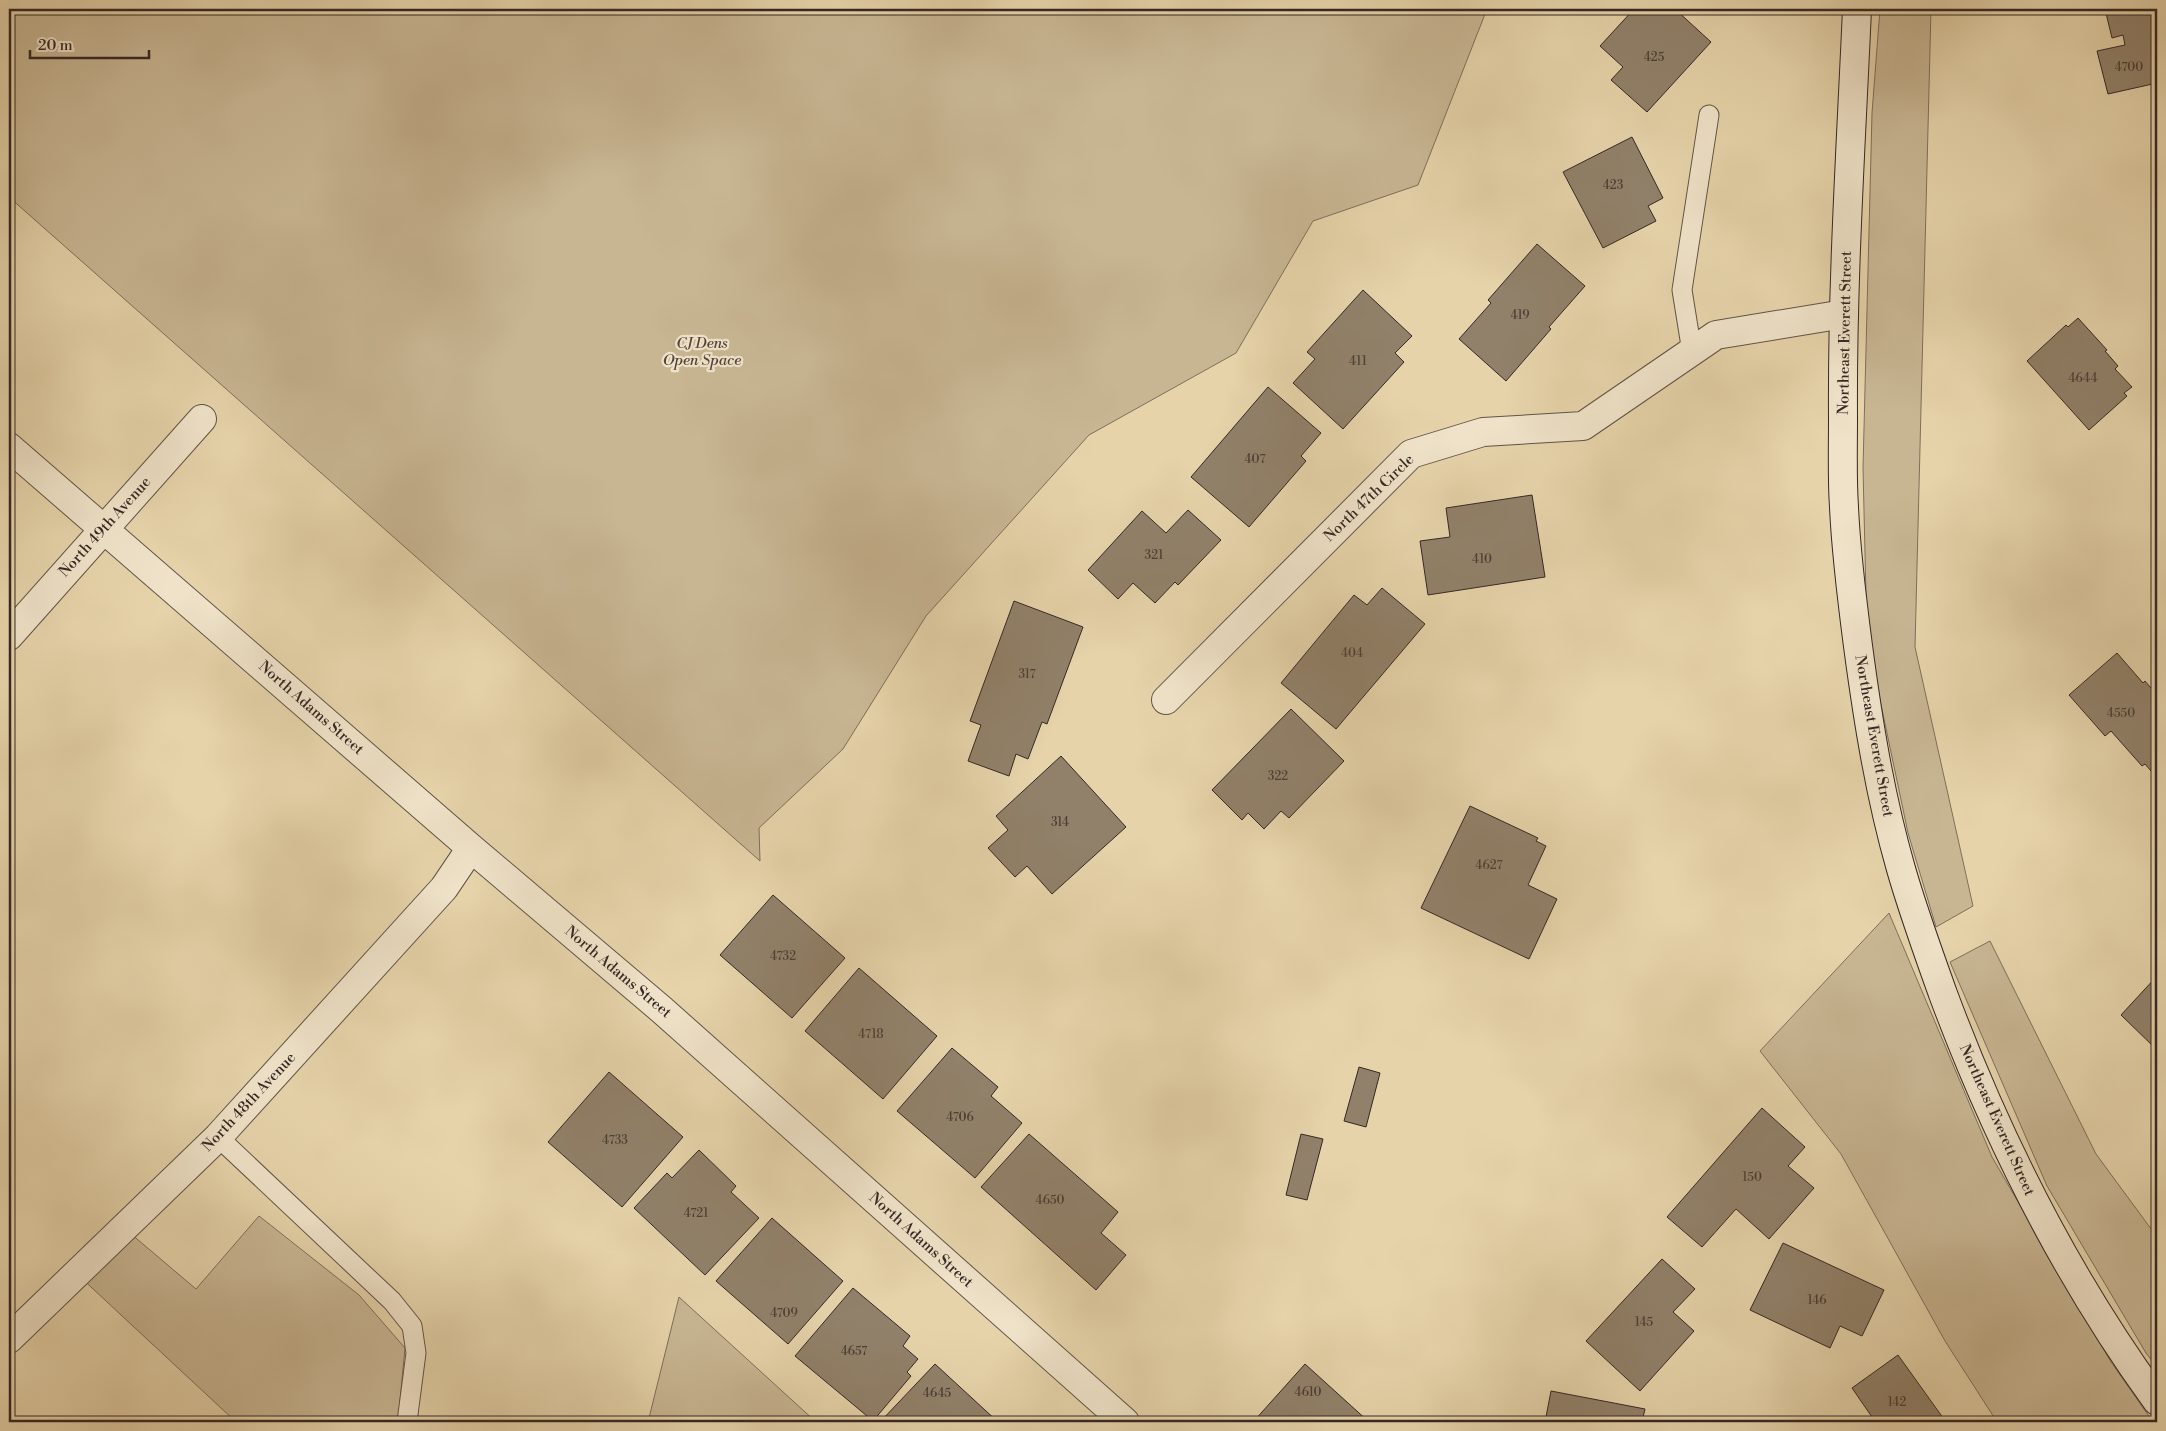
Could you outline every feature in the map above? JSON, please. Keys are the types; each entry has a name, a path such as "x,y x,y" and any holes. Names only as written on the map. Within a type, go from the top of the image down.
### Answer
{"street":[{"name":"Northeast Everett Street","path":"1856,9 1844,314 1844,507 1853,607 1867,710 1881,787 1900,867 1920,931 1952,1016 2007,1148 2075,1277 2130,1364 2157,1401"},
{"name":"North 47th Circle","path":"1166,700 1412,454 1483,432 1583,426 1716,335 1844,314"},
{"name":"North 49th Avenue","path":"9,636 202,419"},
{"name":"North Adams Street","path":"9,446 472,848 662,1010 1125,1422"},
{"name":"North 48th Avenue","path":"9,1339 218,1137 444,888 472,848"}],"lane":[{"path":"1692,352 1682,290 1709,115"},
{"path":"218,1137 392,1300 412,1326 416,1353 407,1422"}],"green space":[{"name":"CJ Dens Open Space","path":"9,9 1487,9 1418,185 1313,221 1236,353 1089,435 926,616 843,749 759,828 760,861 9,197"},
{"path":"1880,9 1931,9 1915,647 1973,906 1936,927 1908,833 1867,638 1863,468 1872,113"},
{"path":"1889,913 1992,1157 2111,1362 2153,1422 1997,1422 1945,1341 1841,1154 1760,1051"},
{"path":"1990,941 2096,1154 2157,1237 2157,1367 2146,1353 2047,1186 1950,962"},
{"path":"259,1216 359,1295 405,1348 398,1422 236,1422 77,1274 124,1228 196,1289"},
{"path":"679,1297 816,1422 648,1422"}],"building":[{"path":"1634,9 1675,9 1711,42 1647,112 1611,80 1623,67 1600,46"},
{"path":"2105,9 2157,9 2157,83 2108,94 2097,51 2125,45 2123,35 2112,38"},
{"path":"1632,137 1663,198 1648,206 1656,221 1603,248 1563,172"},
{"path":"1537,244 1585,286 1506,381 1459,339 1491,303 1488,300"},
{"path":"1363,290 1412,336 1395,353 1404,362 1343,429 1293,383 1315,359 1307,352"},
{"path":"2078,318 2107,350 2105,351 2118,366 2115,369 2132,387 2124,393 2127,396 2089,430 2027,361 2066,325 2068,327"},
{"path":"1268,387 1321,433 1301,456 1306,461 1249,527 1191,477"},
{"path":"1532,495 1545,577 1428,595 1420,541 1450,537 1446,508"},
{"path":"1188,510 1221,540 1178,585 1175,582 1155,603 1133,583 1118,599 1088,570 1142,511 1166,533"},
{"path":"1382,588 1425,624 1336,729 1281,683 1354,595 1367,605"},
{"path":"1014,601 1083,627 1047,724 1042,722 1028,759 1016,754 1009,776 968,761 981,725 970,721"},
{"path":"2117,653 2143,683 2145,681 2157,695 2157,778 2145,764 2142,766 2111,731 2105,736 2069,695"},
{"path":"1291,709 1344,761 1289,818 1281,811 1264,829 1248,813 1242,820 1212,790"},
{"path":"1061,756 1126,827 1052,894 1027,866 1015,877 988,848 1008,830 996,816"},
{"path":"1470,806 1538,838 1536,841 1546,846 1528,885 1557,899 1529,959 1421,908"},
{"path":"773,895 845,958 792,1018 720,955"},
{"path":"859,968 937,1036 883,1099 805,1031"},
{"path":"2157,976 2157,1050 2121,1015"},
{"path":"952,1048 998,1087 991,1096 1022,1123 975,1178 897,1111"},
{"path":"1359,1067 1380,1073 1366,1127 1344,1121"},
{"path":"609,1072 683,1137 622,1207 548,1142"},
{"path":"1762,1108 1805,1147 1788,1166 1814,1188 1769,1239 1736,1209 1702,1247 1667,1217"},
{"path":"1029,1134 1118,1212 1101,1233 1126,1255 1096,1290 981,1187"},
{"path":"1301,1134 1323,1139 1307,1200 1286,1195"},
{"path":"699,1150 736,1186 731,1192 759,1218 705,1275 634,1208 667,1173 672,1178"},
{"path":"772,1218 843,1281 788,1344 716,1281"},
{"path":"1783,1243 1884,1290 1862,1336 1840,1326 1830,1348 1750,1310"},
{"path":"1662,1259 1695,1289 1673,1312 1694,1331 1640,1391 1586,1341"},
{"path":"853,1288 910,1336 903,1346 918,1359 907,1372 911,1376 873,1421 795,1356"},
{"path":"1898,1355 1946,1422 1864,1422 1872,1417 1852,1388"},
{"path":"935,1364 998,1422 880,1422"},
{"path":"1305,1364 1369,1422 1254,1421"},
{"path":"1551,1391 1645,1409 1642,1422 1545,1422"}]}
